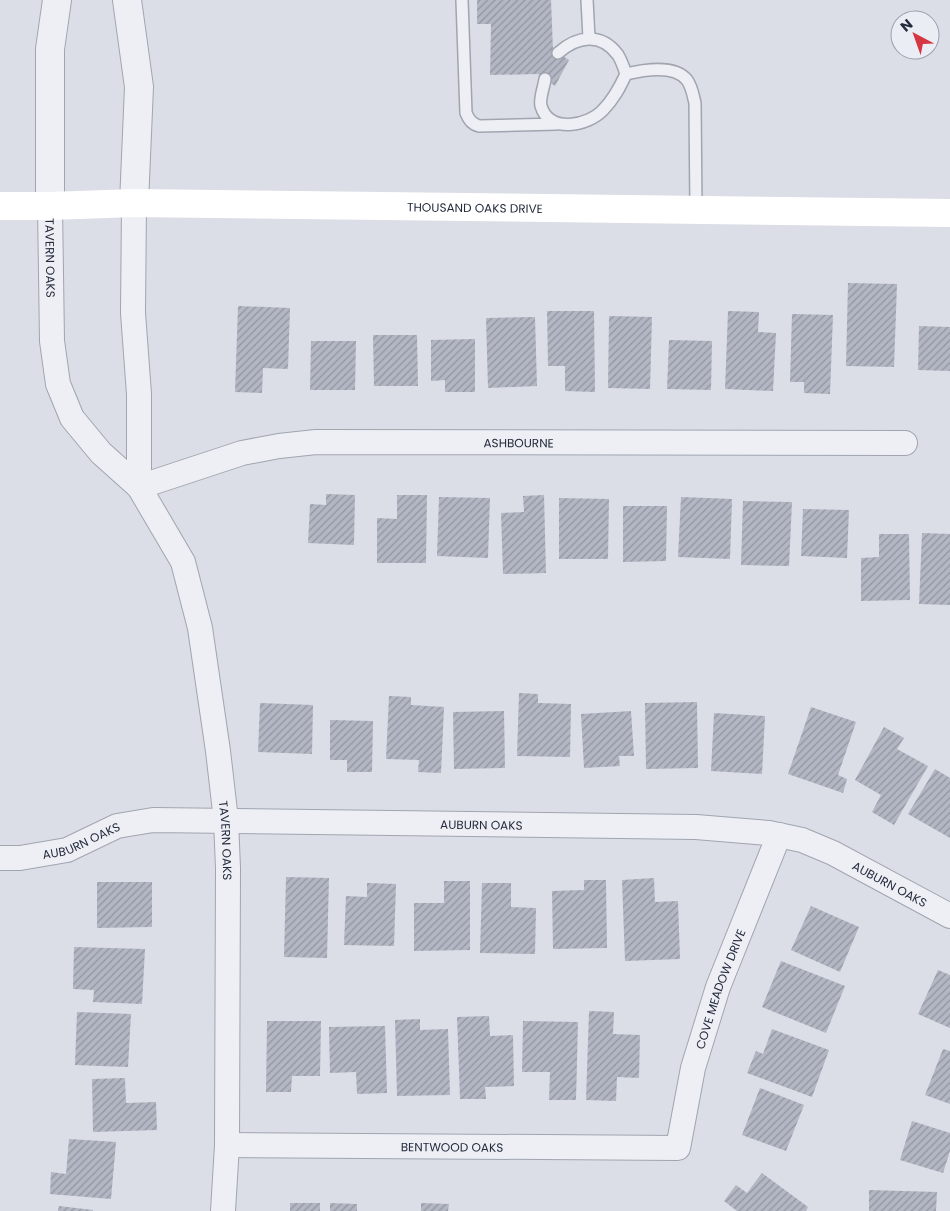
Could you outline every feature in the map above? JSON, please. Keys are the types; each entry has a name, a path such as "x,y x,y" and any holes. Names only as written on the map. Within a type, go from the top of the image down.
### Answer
{"main road":[{"name":"THOUSAND OAKS DRIVE","path":"0,206 134,203 950,214"}],"street":[{"name":"TAVERN OAKS","path":"57,0 50,49 50,206 52,340 58,384 72,418 100,453 139,487 183,562 200,628 218,750 226,820 228,868 227,1145 223,1211"},
{"path":"127,0 139,88 134,203 133,313 139,394 139,487"},
{"name":"ASHBOURNE","path":"139,487 242,452 316,442 905,443"},
{"name":"AUBURN OAKS","path":"0,858 20,858 67,850 117,826 153,820 696,827 770,833 802,840 833,853 950,916"},
{"name":"COVE MEADOW DRIVE","path":"678,1148 694,1068 718,987 779,835"},
{"name":"BENTWOOD OAKS","path":"227,1145 678,1148"}],"lane":[{"path":"462,0 466,113 473,124 479,126 585,122 602,111 617,93 626,74"},
{"path":"587,0 589,38"},
{"path":"558,53 567,45 584,38 589,38 605,44 617,55 626,74"},
{"path":"626,74 659,69 677,74 686,79 692,89 695,103 696,210"},
{"path":"545,79 540,105 546,117 557,124"}],"building":[{"path":"477,0 551,0 553,50 569,60 555,86 538,74 490,75 491,24 477,24"},
{"path":"848,283 897,284 894,367 846,366"},
{"path":"238,306 290,308 288,369 263,368 262,393 235,392"},
{"path":"547,311 594,311 595,392 565,391 565,366 548,366"},
{"path":"728,311 759,312 758,332 776,333 773,391 725,389"},
{"path":"792,314 833,315 830,394 804,393 804,382 790,382"},
{"path":"609,316 652,317 650,389 608,388"},
{"path":"535,317 537,386 488,388 486,318"},
{"path":"919,326 950,327 950,371 918,370"},
{"path":"373,335 417,335 418,386 374,386"},
{"path":"475,339 475,392 445,392 445,380 431,381 431,340"},
{"path":"669,340 712,341 711,390 667,389"},
{"path":"311,341 356,341 355,390 310,390"},
{"path":"326,494 355,495 354,545 308,543 310,504 326,505"},
{"path":"397,495 427,495 426,563 377,563 377,518 397,519"},
{"path":"544,495 546,573 503,574 501,513 524,512 523,496"},
{"path":"439,497 490,498 488,558 437,556"},
{"path":"681,497 732,499 730,559 678,557"},
{"path":"559,498 609,499 608,559 559,559"},
{"path":"743,501 792,502 789,566 741,565"},
{"path":"623,506 667,506 666,561 623,562"},
{"path":"803,509 849,510 847,558 801,556"},
{"path":"922,533 950,534 950,605 919,604"},
{"path":"879,534 909,534 910,600 861,601 861,558 879,557"},
{"path":"519,693 538,694 538,703 571,704 570,757 517,756"},
{"path":"389,696 411,697 411,705 444,707 441,773 418,772 419,760 386,759"},
{"path":"697,702 698,768 646,769 645,703"},
{"path":"260,703 313,705 312,754 258,752"},
{"path":"811,707 856,722 838,775 847,779 843,793 788,774"},
{"path":"504,711 505,768 454,769 453,712"},
{"path":"631,711 634,756 619,756 620,766 584,768 581,714"},
{"path":"714,713 765,716 762,774 711,771"},
{"path":"330,720 373,721 372,772 347,772 347,760 330,760"},
{"path":"884,727 904,738 897,749 928,766 894,825 872,812 881,795 855,780"},
{"path":"935,769 950,778 950,838 908,814"},
{"path":"286,877 329,878 327,958 284,957"},
{"path":"654,878 655,902 678,901 680,959 625,961 622,880"},
{"path":"584,880 606,880 607,948 553,949 552,891 584,890"},
{"path":"444,881 470,881 470,950 414,951 414,903 444,903"},
{"path":"97,882 152,882 152,927 97,928"},
{"path":"367,883 396,884 394,946 344,945 346,896 367,897"},
{"path":"482,883 511,883 511,907 536,908 535,954 480,953"},
{"path":"811,906 859,927 840,972 791,950"},
{"path":"74,947 145,949 142,1004 93,1002 94,990 73,989"},
{"path":"781,961 845,986 826,1033 762,1007"},
{"path":"938,970 950,975 950,1028 918,1014"},
{"path":"589,1011 614,1012 613,1034 640,1035 639,1078 617,1077 616,1101 586,1100"},
{"path":"77,1012 131,1014 128,1067 75,1065"},
{"path":"489,1016 490,1036 513,1035 514,1086 485,1087 486,1099 460,1099 457,1017"},
{"path":"420,1019 420,1030 448,1029 450,1095 397,1096 395,1020"},
{"path":"267,1021 321,1021 320,1076 292,1076 291,1092 266,1092"},
{"path":"523,1021 578,1022 576,1100 549,1100 550,1072 522,1072"},
{"path":"385,1026 387,1093 357,1094 356,1072 330,1073 329,1027"},
{"path":"772,1029 829,1050 812,1097 747,1073 756,1051 763,1054"},
{"path":"943,1049 950,1051 950,1104 925,1095"},
{"path":"125,1078 126,1103 156,1102 157,1130 93,1132 92,1079"},
{"path":"760,1088 804,1105 786,1151 742,1135"},
{"path":"912,1121 950,1133 950,1151 943,1173 900,1160"},
{"path":"69,1139 116,1142 111,1199 50,1194 51,1172 66,1174"},
{"path":"762,1173 808,1207 806,1211 737,1211 724,1201 736,1185 747,1193"},
{"path":"869,1190 937,1192 936,1211 869,1211"},
{"path":"290,1203 320,1203 320,1211 290,1211"},
{"path":"330,1203 357,1204 357,1211 330,1211"},
{"path":"421,1203 449,1204 448,1211 421,1211"},
{"path":"59,1206 93,1210 93,1211 58,1211"}]}
